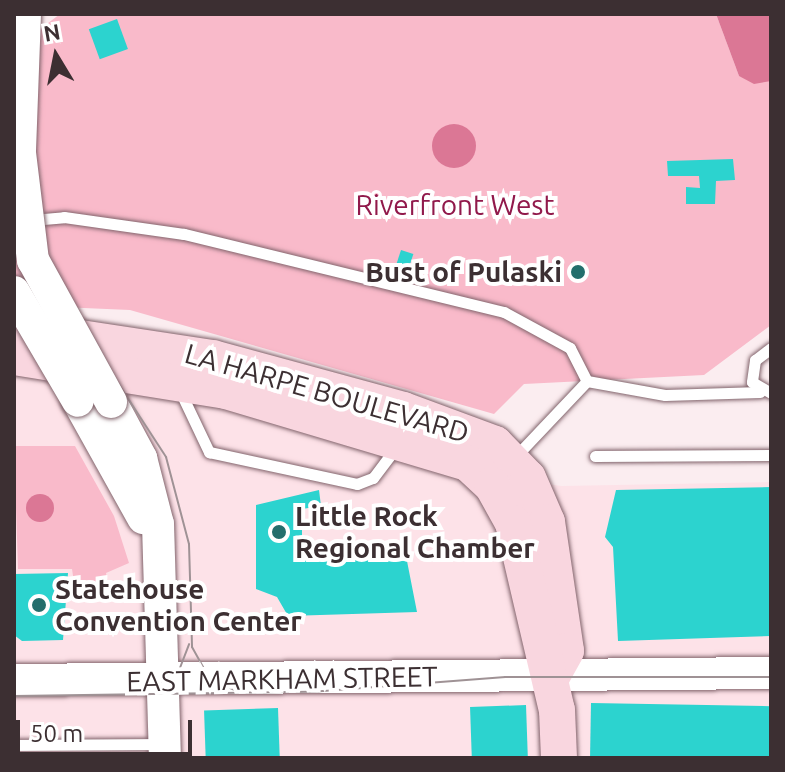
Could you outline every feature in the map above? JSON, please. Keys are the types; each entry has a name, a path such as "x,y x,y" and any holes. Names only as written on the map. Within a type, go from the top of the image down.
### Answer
{"main road":[{"path":"25,14 20,153 33,260 141,458 161,566 165,751"},
{"path":"14,292 149,528 161,566"},
{"name":"LA HARPE BOULEVARD","path":"14,328 213,358 474,432 513,460 547,522 566,651 551,678"},
{"name":"LA HARPE BOULEVARD","path":"14,357 175,380 401,440 468,463 505,503 551,678"},
{"name":"EAST MARKHAM STREET","path":"14,680 551,678 771,673"},
{"path":"551,678 559,758"}],"lane":[{"path":"14,222 64,217 184,234 389,279 504,312 570,348 587,381"},
{"path":"587,381 665,395 766,393 753,370 771,348"},
{"path":"175,380 209,452 357,484 373,478 401,440"},
{"path":"513,460 587,381"},
{"path":"595,456 771,455"},
{"path":"14,745 165,751"}],"shaded area":[{"path":"716,14 771,14 771,81 754,84 739,76"},
{"path":"454,124 470,130 476,146 470,162 454,168 438,162 432,146 438,130"},
{"path":"14,373 160,391 437,470 562,486 771,482 771,758 14,758"},
{"path":"40,494 50,498 54,508 50,518 40,522 30,518 26,508 30,498"}],"green space":[{"name":"Riverfront West","path":"60,14 716,14 739,76 771,81 771,325 704,375 524,384 494,414 130,310 14,305 14,49"},
{"path":"14,446 75,446 114,516 129,563 106,573 109,589 76,596 72,569 18,569"}],"building":[{"path":"117,19 128,49 100,59 89,29"},
{"path":"733,159 735,180 716,181 715,204 686,204 686,187 700,188 699,176 668,176 667,161"},
{"path":"401,250 413,254 407,272 395,268"},
{"path":"771,487 771,636 618,641 613,547 605,537 616,490"},
{"name":"Little Rock Regional Chamber","path":"319,490 321,506 302,509 302,556 407,561 417,612 288,616 277,597 256,589 256,505"},
{"name":"Statehouse Convention Center","path":"68,573 63,640 22,641 14,635 14,574"},
{"path":"591,703 771,706 770,758 590,758"},
{"path":"526,705 528,758 472,758 470,707"},
{"path":"278,708 280,758 206,758 204,711"}],"tram line":[{"path":"32,14 30,181 41,243 65,302 166,457 189,544 192,647 210,679 235,690"},
{"path":"143,692 178,673 189,644"},
{"path":"14,696 310,692 505,677 771,677"}],"place":[{"name":"Bust of Pulaski","path":"578,272"},
{"name":"Little Rock Regional Chamber","path":"279,532"},
{"name":"Statehouse Convention Center","path":"39,605"}]}
